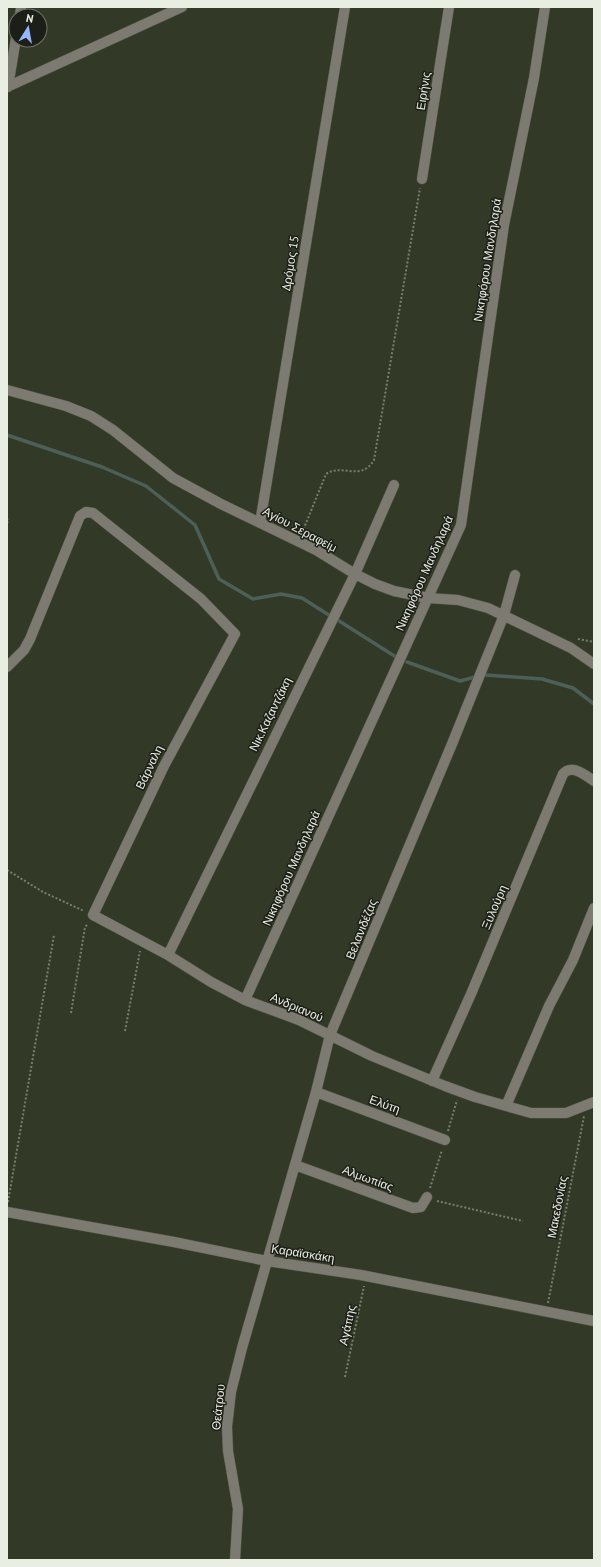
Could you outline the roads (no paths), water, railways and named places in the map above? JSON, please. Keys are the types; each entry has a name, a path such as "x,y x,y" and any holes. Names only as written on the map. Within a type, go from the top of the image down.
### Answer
{"street":[{"path":"7,87 182,7"},
{"name":"Δρόμος 15","path":"260,522 345,7"},
{"name":"Ειρήνις","path":"422,179 449,7"},
{"name":"Νικηφόρου Μανδηλαρά","path":"246,1000 462,525 504,225 534,78 545,7"},
{"path":"7,87 14,48"},
{"name":"Αγίου Σεραφείμ","path":"7,390 66,406 91,416 113,430 174,478 299,541 355,574 394,591 428,598 458,600 504,615 541,635 571,648 594,664"},
{"name":"Νικ.Καζαντζάκη","path":"168,954 355,574 394,485"},
{"name":"Βάρναλη","path":"7,667 24,650 30,639 66,547 80,516 86,512 93,513 201,599 236,634 164,766 93,915"},
{"name":"Βελανιδέζας","path":"268,1261 316,1092 330,1035 504,615 515,575"},
{"name":"Ξυλούρη","path":"432,1081 509,906 563,774 569,770 576,770 594,782"},
{"path":"506,1106 549,1006 573,960 594,908"},
{"name":"Ανδριανού","path":"93,915 168,954 211,982 246,1000 300,1020 372,1056 460,1092 532,1113 566,1113 590,1104"},
{"name":"Ελύτη","path":"316,1092 445,1140"},
{"name":"Αλμωπίας","path":"295,1165 413,1208 421,1207 427,1197"},
{"name":"Καραϊσκάκη","path":"8,1208 268,1261 366,1276 594,1321"},
{"name":"Θεάτρου","path":"235,1560 238,1509 228,1451 227,1427 230,1392 268,1261"}],"waterway":[{"path":"7,435 102,467 146,486 195,525 219,579 253,599 281,594 302,598 332,617"},
{"path":"336,619 396,657"},
{"path":"407,662 460,681 475,677"},
{"path":"486,675 542,679 573,688 594,704"}]}
